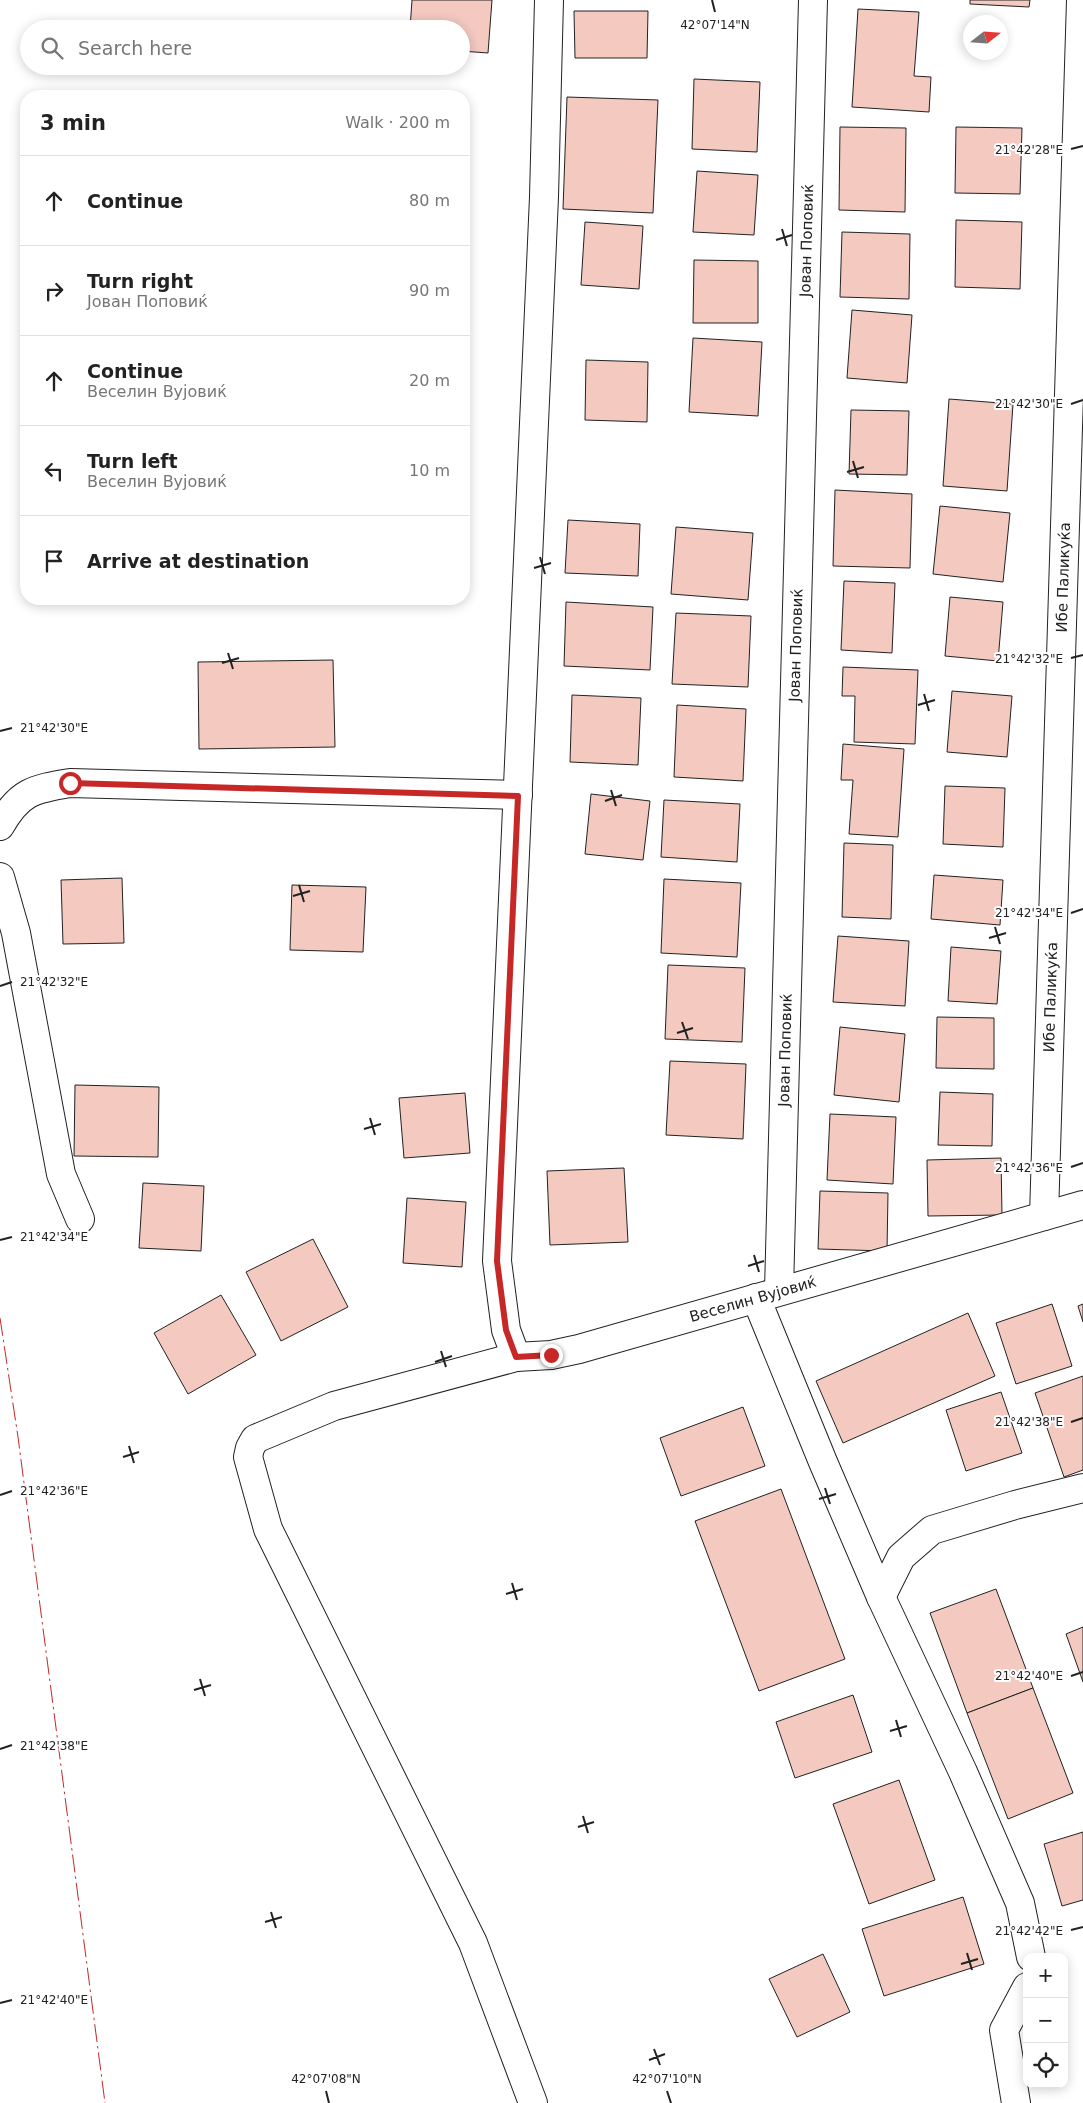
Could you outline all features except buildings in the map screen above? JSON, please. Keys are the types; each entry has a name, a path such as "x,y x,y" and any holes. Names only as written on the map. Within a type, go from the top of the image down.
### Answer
{"street":[{"path":"516,1357 506,1330 497,1261 544,196 549,0"},
{"name":"Јован Поповиќ","path":"767,1294 813,0"},
{"name":"Ибе Паликуќа","path":"1044,1216 1081,0"},
{"path":"0,826 12,806 39,788 70,783 518,796"},
{"path":"0,877 16,933 62,1174 80,1219"},
{"name":"Веселин Вујовиќ","path":"533,2103 473,1943 268,1529 248,1457 255,1439 334,1406 516,1357 551,1355 579,1349 1083,1205"},
{"path":"767,1294 822,1462 881,1597 963,1772 1020,1903 1031,1953"},
{"path":"881,1597 901,1558 932,1530 1014,1505 1083,1488"},
{"path":"1016,2103 1004,2030 1023,1994"}],"power":[{"path":"0,1318 18,1437 105,2103"}],"route":[{"path":"70,783 518,796 497,1261 506,1330 516,1357 551,1355"}]}
